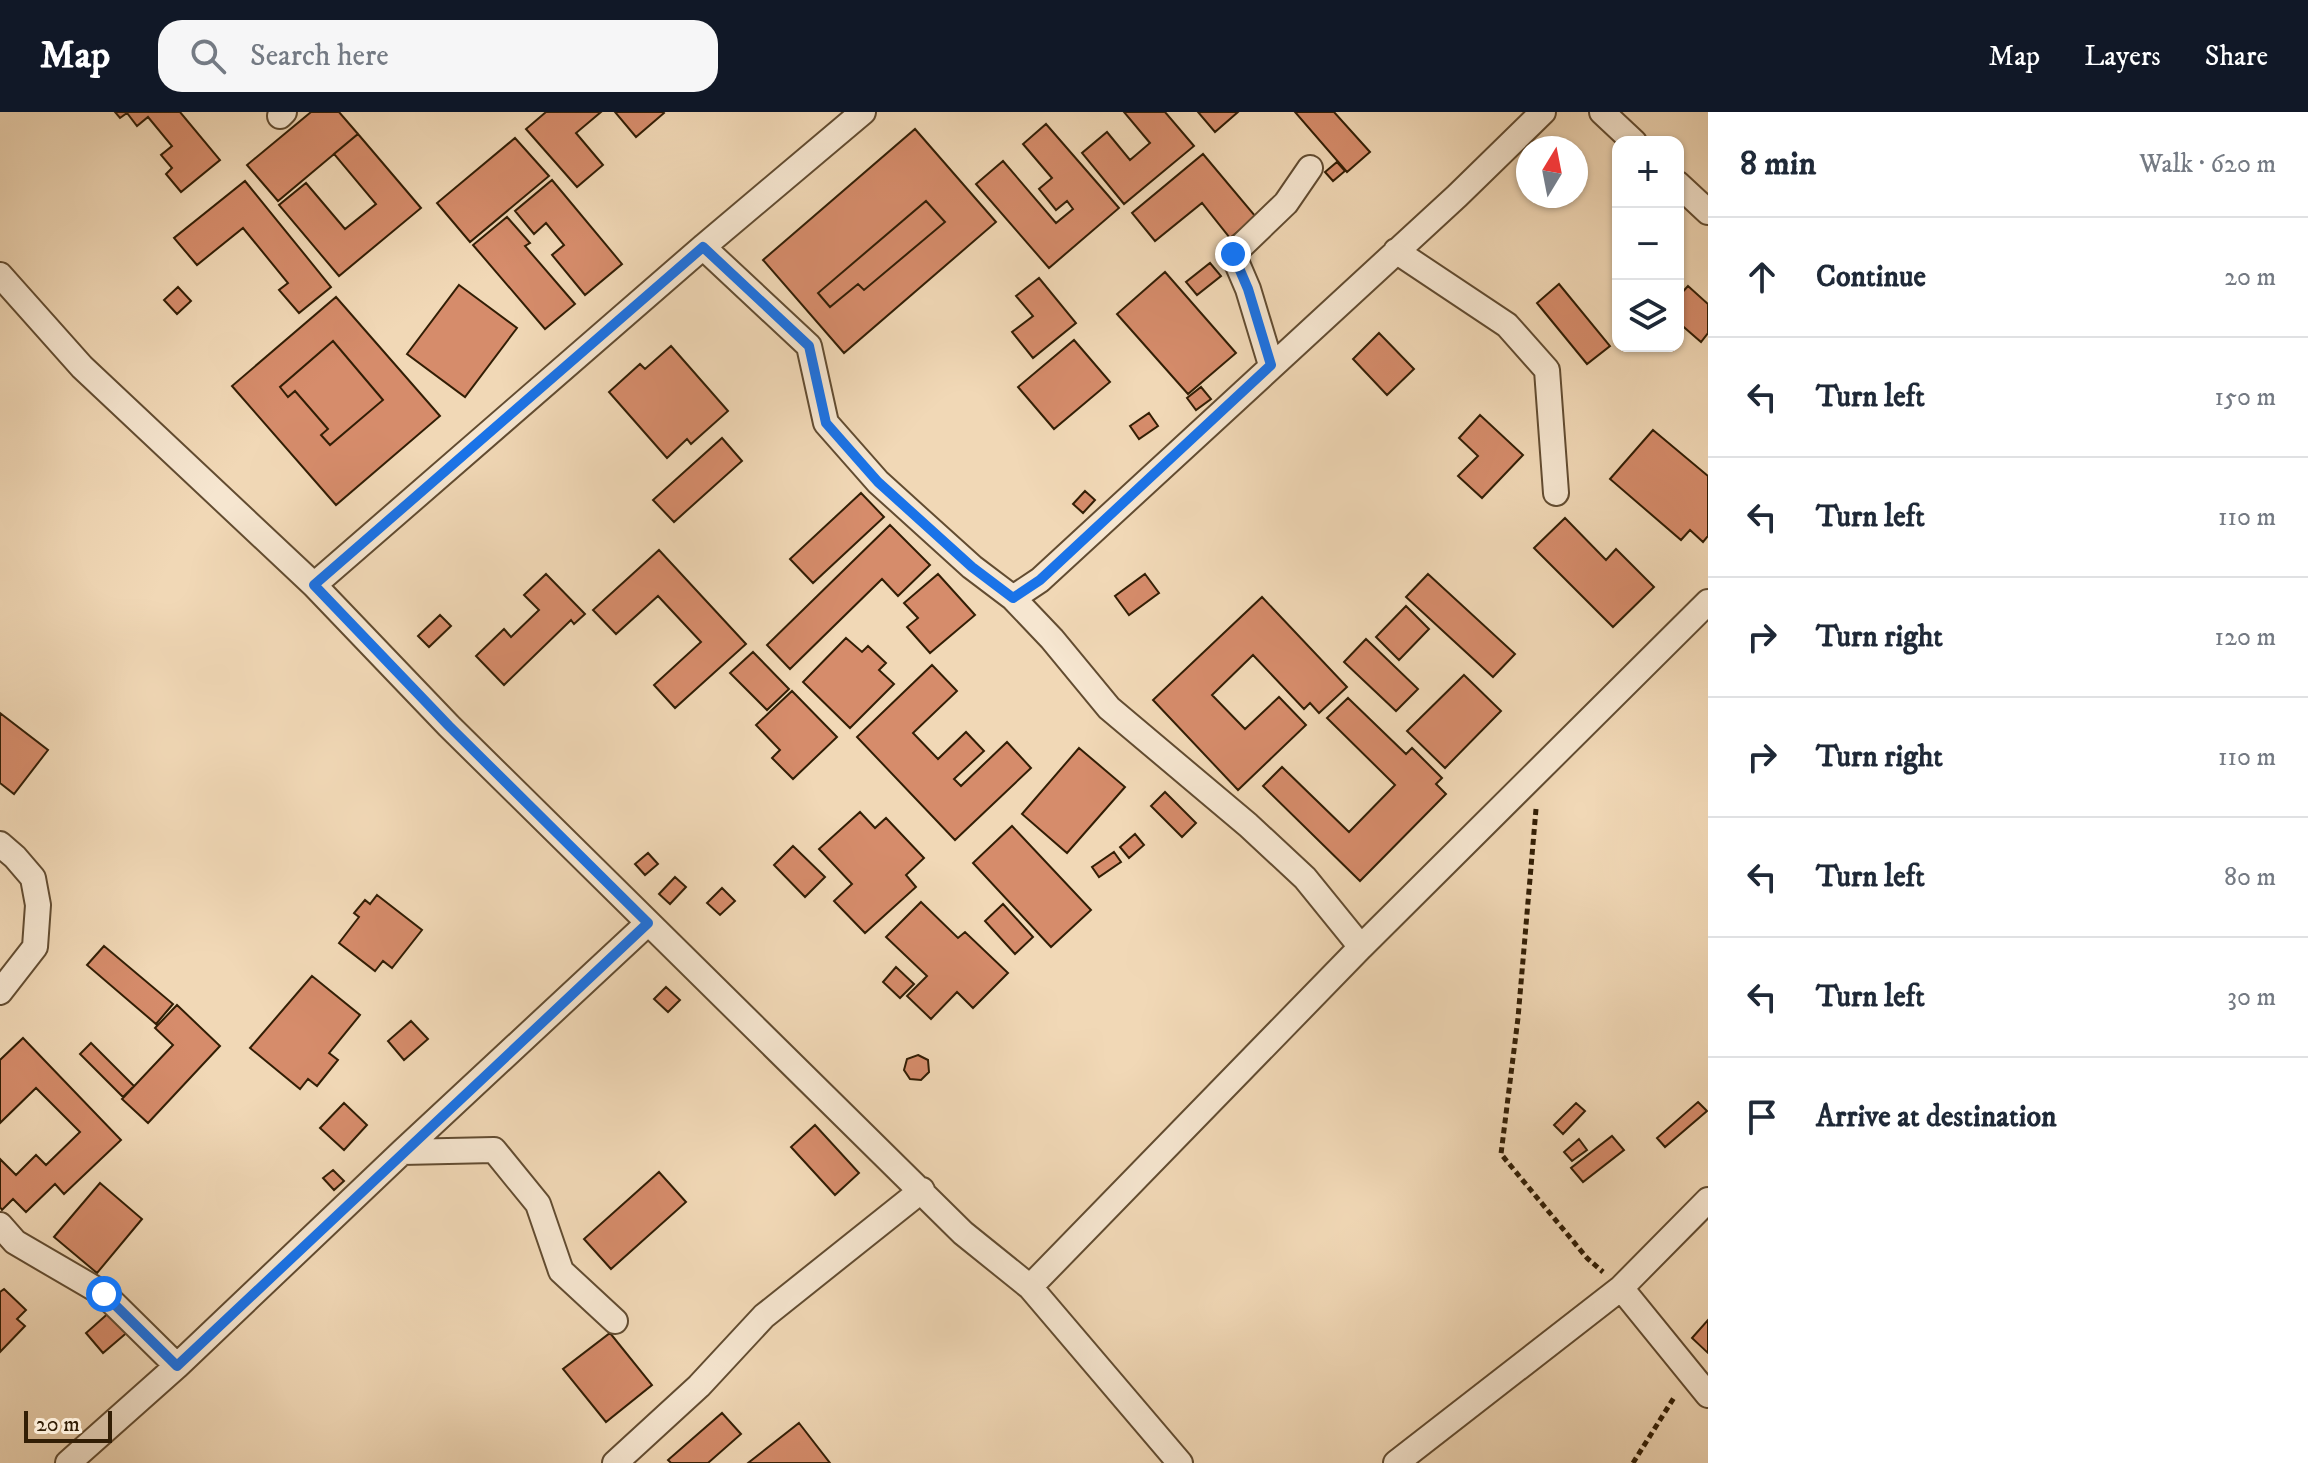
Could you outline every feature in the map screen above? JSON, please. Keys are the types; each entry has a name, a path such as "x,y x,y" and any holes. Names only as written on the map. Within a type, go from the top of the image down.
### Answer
{"street":[{"path":"314,585 863,112"},
{"path":"1013,598 1040,580 1457,196 1543,112"},
{"path":"1602,112 1628,136"},
{"path":"1271,365 1248,289 1233,254 1286,203 1310,168"},
{"path":"1684,190 1708,212"},
{"path":"703,247 809,346 826,423 878,482 972,567 1013,598 1052,639 1109,708 1248,825 1305,878 1361,947"},
{"path":"1396,251 1507,325 1547,370 1556,493"},
{"path":"0,275 82,367 314,585 449,726 963,1233 1030,1287 1180,1463"},
{"path":"1030,1287 1361,947 1708,602"},
{"path":"0,844 33,878 38,905 35,947 0,992"},
{"path":"68,1463 177,1366 648,923"},
{"path":"402,1152 494,1150 538,1204 561,1271 615,1321"},
{"path":"627,1459 764,1316 922,1190"},
{"path":"1396,1463 1621,1288 1708,1200"},
{"path":"0,1225 15,1242 104,1294 177,1366"},
{"path":"1621,1288 1708,1395"}],"path":[{"path":"1540,768 1518,1018 1501,1154 1587,1258 1621,1288"},
{"path":"1633,1463 1689,1374"}],"building":[{"path":"115,112 180,112 220,160 181,192 166,174 172,168 161,155 172,146 148,117 137,126 127,113 120,118"},
{"path":"311,112 339,112 358,134 278,201 247,165"},
{"path":"546,112 601,112 576,133 603,165 577,187 526,129"},
{"path":"615,112 663,112 664,113 636,137"},
{"path":"1124,112 1165,112 1194,146 1124,204 1082,153 1107,132 1130,160 1150,143"},
{"path":"1198,112 1238,112 1215,132"},
{"path":"1295,112 1334,112 1370,152 1347,172"},
{"path":"1046,124 1119,208 1049,268 976,184 1003,161 1056,223 1073,209 1067,201 1056,210 1039,189 1052,178 1023,144"},
{"path":"915,129 996,222 844,353 763,260","holes":["926,201 945,222 864,290 858,284 830,307 818,293"]},
{"path":"358,134 421,208 339,276 279,205 306,183 345,229 376,204 334,154"},
{"path":"515,138 549,176 470,242 437,203"},
{"path":"1203,154 1256,217 1230,238 1202,203 1155,241 1132,213"},
{"path":"1337,162 1345,171 1333,181 1325,172"},
{"path":"552,180 622,264 585,295 552,255 564,245 546,223 534,234 515,211"},
{"path":"245,181 331,287 299,313 279,290 288,283 243,228 197,265 174,238"},
{"path":"926,201 945,222 864,290 858,284 830,307 818,293"},
{"path":"507,217 530,243 525,246 575,304 545,329 473,245"},
{"path":"1210,263 1221,276 1197,295 1186,282"},
{"path":"1165,272 1236,353 1188,394 1117,314"},
{"path":"1039,278 1076,323 1033,358 1012,332 1033,316 1016,296"},
{"path":"1559,284 1610,346 1587,364 1537,303"},
{"path":"459,285 517,328 465,397 407,354"},
{"path":"1688,286 1708,304 1708,333 1701,342 1684,327 1684,290"},
{"path":"178,287 191,301 177,314 164,300"},
{"path":"336,297 440,416 336,505 232,386","holes":["333,341 383,400 330,445 321,435 328,429 295,391 288,397 280,387"]},
{"path":"1379,333 1414,369 1387,395 1353,359"},
{"path":"1074,340 1110,382 1054,429 1018,387"},
{"path":"333,341 383,400 330,445 321,435 328,429 295,391 288,397 280,387"},
{"path":"671,346 728,411 691,444 687,439 667,458 609,392 640,364 645,369"},
{"path":"1201,387 1211,399 1196,410 1187,398"},
{"path":"1149,413 1158,426 1139,439 1130,426"},
{"path":"1480,415 1523,455 1482,498 1458,476 1478,456 1459,438"},
{"path":"1653,430 1708,476 1708,536 1703,542 1690,530 1681,540 1610,479"},
{"path":"722,438 742,461 674,522 653,500"},
{"path":"1085,491 1095,500 1083,513 1073,504"},
{"path":"861,493 884,517 813,583 790,559"},
{"path":"1565,518 1606,560 1616,549 1654,587 1613,627 1534,548"},
{"path":"890,525 930,565 898,596 882,579 790,669 767,645"},
{"path":"659,550 746,644 675,708 654,685 701,642 658,596 616,634 593,610"},
{"path":"546,574 585,614 574,624 571,620 504,685 476,656 504,629 511,637 539,610 524,595"},
{"path":"938,574 975,615 930,653 907,627 918,618 904,603"},
{"path":"1145,574 1159,593 1129,615 1115,596"},
{"path":"1428,574 1515,654 1493,677 1406,597"},
{"path":"1262,597 1347,687 1319,713 1310,703 1304,709 1253,655 1212,695 1245,729 1279,697 1306,725 1238,790 1153,700"},
{"path":"1406,606 1429,629 1399,660 1376,637"},
{"path":"440,615 451,626 429,647 418,636"},
{"path":"846,638 862,652 868,646 886,663 879,670 894,684 850,728 803,682"},
{"path":"1366,639 1418,689 1396,711 1344,662"},
{"path":"753,652 789,689 767,710 730,673"},
{"path":"932,665 957,691 913,733 938,759 966,732 984,751 954,779 961,786 1007,742 1031,768 955,840 857,737"},
{"path":"1464,675 1501,711 1445,768 1407,731"},
{"path":"792,691 837,737 793,779 772,758 780,750 756,725"},
{"path":"1348,698 1406,754 1412,748 1442,778 1436,784 1446,794 1360,881 1263,786 1282,767 1349,832 1395,785 1327,718"},
{"path":"0,713 48,750 14,794 0,783"},
{"path":"1079,748 1125,787 1067,853 1022,814"},
{"path":"1165,792 1196,823 1182,837 1151,806"},
{"path":"860,812 875,828 886,818 924,858 906,875 916,887 865,933 834,901 852,884 819,849"},
{"path":"1012,826 1091,910 1051,947 973,863"},
{"path":"1135,834 1144,845 1129,858 1120,847"},
{"path":"793,846 825,877 805,897 774,865"},
{"path":"1114,852 1121,862 1099,877 1092,867"},
{"path":"648,853 658,864 645,875 635,864"},
{"path":"675,877 686,887 670,904 659,894"},
{"path":"722,888 735,901 720,915 707,903"},
{"path":"377,895 422,930 392,968 383,961 375,971 339,943 359,917 354,913 365,900 370,904"},
{"path":"921,902 958,938 965,932 1008,973 973,1008 957,992 931,1019 907,996 927,976 886,937"},
{"path":"1003,904 1033,937 1015,954 985,921"},
{"path":"104,946 173,1004 156,1024 87,965"},
{"path":"896,967 914,984 900,998 883,982"},
{"path":"312,976 360,1015 329,1053 338,1060 317,1086 308,1079 300,1089 250,1048"},
{"path":"666,987 680,1000 668,1012 654,999"},
{"path":"177,1005 220,1046 148,1123 122,1099 173,1045 155,1028"},
{"path":"411,1021 428,1039 404,1060 388,1041"},
{"path":"23,1038 121,1140 64,1194 55,1184 26,1212 13,1199 2,1210 0,1207 0,1159 16,1175 36,1155 46,1165 80,1132 36,1088 0,1123 0,1060"},
{"path":"91,1043 134,1086 123,1097 80,1054"},
{"path":"918,1055 928,1060 929,1072 921,1080 910,1079 904,1070 907,1059"},
{"path":"1698,1102 1707,1111 1665,1147 1657,1138"},
{"path":"344,1103 367,1125 344,1150 320,1128"},
{"path":"1576,1103 1585,1111 1563,1134 1554,1125"},
{"path":"815,1125 859,1173 835,1195 791,1147"},
{"path":"1612,1136 1624,1150 1583,1182 1571,1168"},
{"path":"1579,1139 1587,1150 1572,1161 1564,1152"},
{"path":"333,1170 344,1181 334,1190 323,1178"},
{"path":"659,1172 686,1202 611,1269 584,1239"},
{"path":"100,1183 142,1219 97,1273 54,1237"},
{"path":"4,1289 26,1310 17,1319 25,1326 0,1352 0,1292"},
{"path":"112,1310 130,1330 103,1353 86,1333"},
{"path":"1708,1320 1708,1353 1692,1338"},
{"path":"610,1333 652,1385 606,1422 563,1369"},
{"path":"722,1413 741,1434 708,1463 671,1463 668,1460"},
{"path":"799,1423 830,1463 748,1463"}],"route":[{"path":"104,1294 177,1366 648,923 449,726 314,585 703,247 809,346 826,423 878,482 972,567 1013,598 1040,580 1271,365 1248,289 1233,254"}]}
